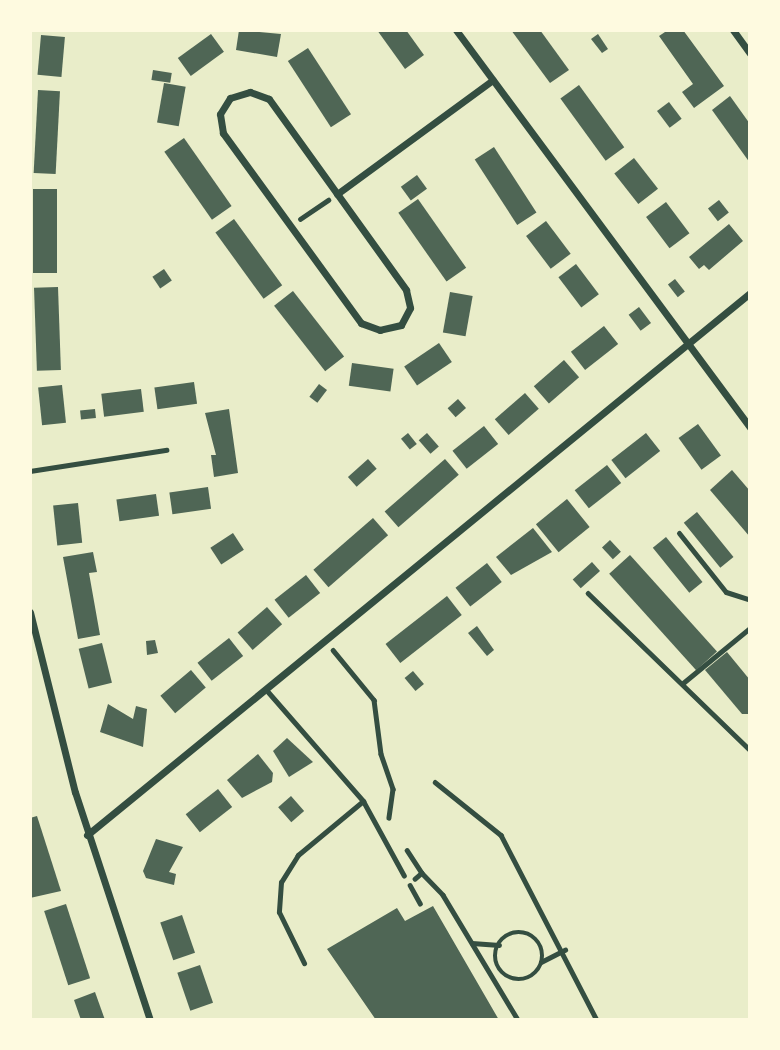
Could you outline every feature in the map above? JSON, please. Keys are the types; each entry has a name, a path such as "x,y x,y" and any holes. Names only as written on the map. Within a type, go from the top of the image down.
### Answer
{"street":[{"path":"456,30 750,428"},
{"path":"733,30 750,53"},
{"path":"337,194 493,80"},
{"path":"250,92 269,99 406,290 410,308 401,325 380,330 361,323 290,226 223,133 220,114 230,98 250,92"},
{"path":"87,835 268,692 750,293"},
{"path":"30,612 87,835 150,1020"}],"lane":[{"path":"679,533 726,592 750,600"},
{"path":"268,692 363,801 404,876"},
{"path":"304,963 279,912 281,883 298,855 363,801"}],"path":[{"path":"290,226 337,194"},
{"path":"30,471 166,450"},
{"path":"588,593 750,750"},
{"path":"683,683 750,628"},
{"path":"327,643 374,700 381,754 393,789 386,808 391,823"},
{"path":"435,782 501,835 565,950 597,1020"},
{"path":"404,843 471,943 518,1020"},
{"path":"410,885 422,873"},
{"path":"471,943 499,946 522,928 538,942 541,962"},
{"path":"499,946 498,965 508,981"},
{"path":"499,988 508,981 526,983 541,962 565,950"}],"building":[{"path":"239,30 281,34 277,57 236,50"},
{"path":"377,30 406,30 424,55 405,69"},
{"path":"511,30 540,30 569,70 550,83"},
{"path":"668,30 683,30 724,86 694,108 682,92 693,84 659,36"},
{"path":"211,34 224,52 191,76 178,58"},
{"path":"598,34 608,49 602,53 591,39"},
{"path":"41,35 65,37 61,77 38,75"},
{"path":"308,48 351,114 331,127 288,61"},
{"path":"153,70 172,73 170,83 151,80"},
{"path":"164,83 186,87 179,126 157,122"},
{"path":"579,85 624,147 606,161 560,99"},
{"path":"38,90 60,91 56,174 34,173"},
{"path":"730,96 750,124 750,163 712,110"},
{"path":"669,102 682,119 670,128 657,111"},
{"path":"184,138 232,206 212,220 164,152"},
{"path":"494,147 536,212 517,225 475,160"},
{"path":"634,158 658,189 638,204 614,173"},
{"path":"417,175 427,189 411,201 401,187"},
{"path":"33,189 57,189 57,273 33,273"},
{"path":"418,199 466,268 447,282 398,213"},
{"path":"719,200 729,213 718,221 708,209"},
{"path":"666,202 689,233 670,248 646,217"},
{"path":"234,219 282,285 264,299 215,233"},
{"path":"546,221 571,254 551,269 526,236"},
{"path":"729,224 743,241 709,270 704,265 699,269 689,257"},
{"path":"576,264 599,294 581,308 558,277"},
{"path":"164,269 172,281 160,288 152,277"},
{"path":"675,279 685,292 678,297 668,285"},
{"path":"58,287 61,370 37,371 34,288"},
{"path":"293,291 344,356 325,371 274,306"},
{"path":"450,292 473,296 466,336 443,332"},
{"path":"639,307 651,323 641,331 629,315"},
{"path":"604,326 618,344 585,370 571,352"},
{"path":"439,343 452,362 417,386 404,366"},
{"path":"564,360 579,377 549,404 534,386"},
{"path":"352,363 394,369 390,392 349,386"},
{"path":"194,382 197,404 157,409 154,388"},
{"path":"319,384 327,390 317,403 309,397"},
{"path":"62,385 66,423 42,425 38,388"},
{"path":"141,389 144,412 104,417 101,394"},
{"path":"525,393 539,409 509,435 495,419"},
{"path":"458,399 466,408 456,417 448,408"},
{"path":"95,409 96,418 81,420 80,411"},
{"path":"229,409 238,473 214,477 211,455 216,455 205,413"},
{"path":"698,424 721,456 702,470 679,438"},
{"path":"484,426 498,444 467,469 452,451"},
{"path":"408,433 417,444 410,450 401,439"},
{"path":"427,433 439,447 431,454 419,440"},
{"path":"646,433 660,451 625,478 611,460"},
{"path":"368,459 377,469 357,487 348,477"},
{"path":"445,459 459,475 398,527 385,511"},
{"path":"607,465 621,483 589,508 575,490"},
{"path":"732,470 750,491 750,537 710,490"},
{"path":"208,487 211,509 172,514 169,492"},
{"path":"156,494 159,516 119,521 116,500"},
{"path":"567,499 590,527 559,552 536,524"},
{"path":"78,503 82,543 57,545 53,506"},
{"path":"697,512 734,557 720,568 684,523"},
{"path":"373,518 388,535 328,587 313,570"},
{"path":"533,528 552,552 511,575 496,557"},
{"path":"233,533 244,550 221,564 210,548"},
{"path":"666,537 703,582 689,593 653,548"},
{"path":"610,540 621,552 613,559 602,548"},
{"path":"93,552 97,572 89,573 100,635 78,639 63,557"},
{"path":"630,555 717,652 696,670 609,574"},
{"path":"592,562 600,571 581,588 573,579"},
{"path":"487,563 502,582 470,607 455,588"},
{"path":"306,575 320,593 289,618 274,600"},
{"path":"447,596 462,615 400,663 386,644"},
{"path":"267,607 282,624 253,650 238,633"},
{"path":"477,626 494,650 487,656 468,633"},
{"path":"229,638 243,656 212,681 197,663"},
{"path":"155,640 158,653 147,655 146,641"},
{"path":"102,643 112,683 89,689 79,649"},
{"path":"727,652 750,680 750,714 742,714 705,670"},
{"path":"191,670 206,688 175,713 160,696"},
{"path":"413,671 424,684 416,691 405,678"},
{"path":"108,704 133,719 136,706 147,709 143,747 100,732"},
{"path":"287,738 313,762 289,777 273,751"},
{"path":"258,754 273,773 272,782 242,798 227,780"},
{"path":"218,789 232,807 200,832 186,814"},
{"path":"291,796 304,811 291,822 278,807"},
{"path":"37,816 61,891 30,898 30,818"},
{"path":"156,839 183,847 169,872 176,874 174,885 146,878 143,871"},
{"path":"66,904 90,978 68,985 44,911"},
{"path":"433,906 499,1020 376,1020 327,949 397,908 405,921"},
{"path":"182,915 195,953 173,960 160,922"},
{"path":"200,965 213,1003 190,1011 177,973"},
{"path":"95,992 105,1020 81,1020 74,1000"}]}
